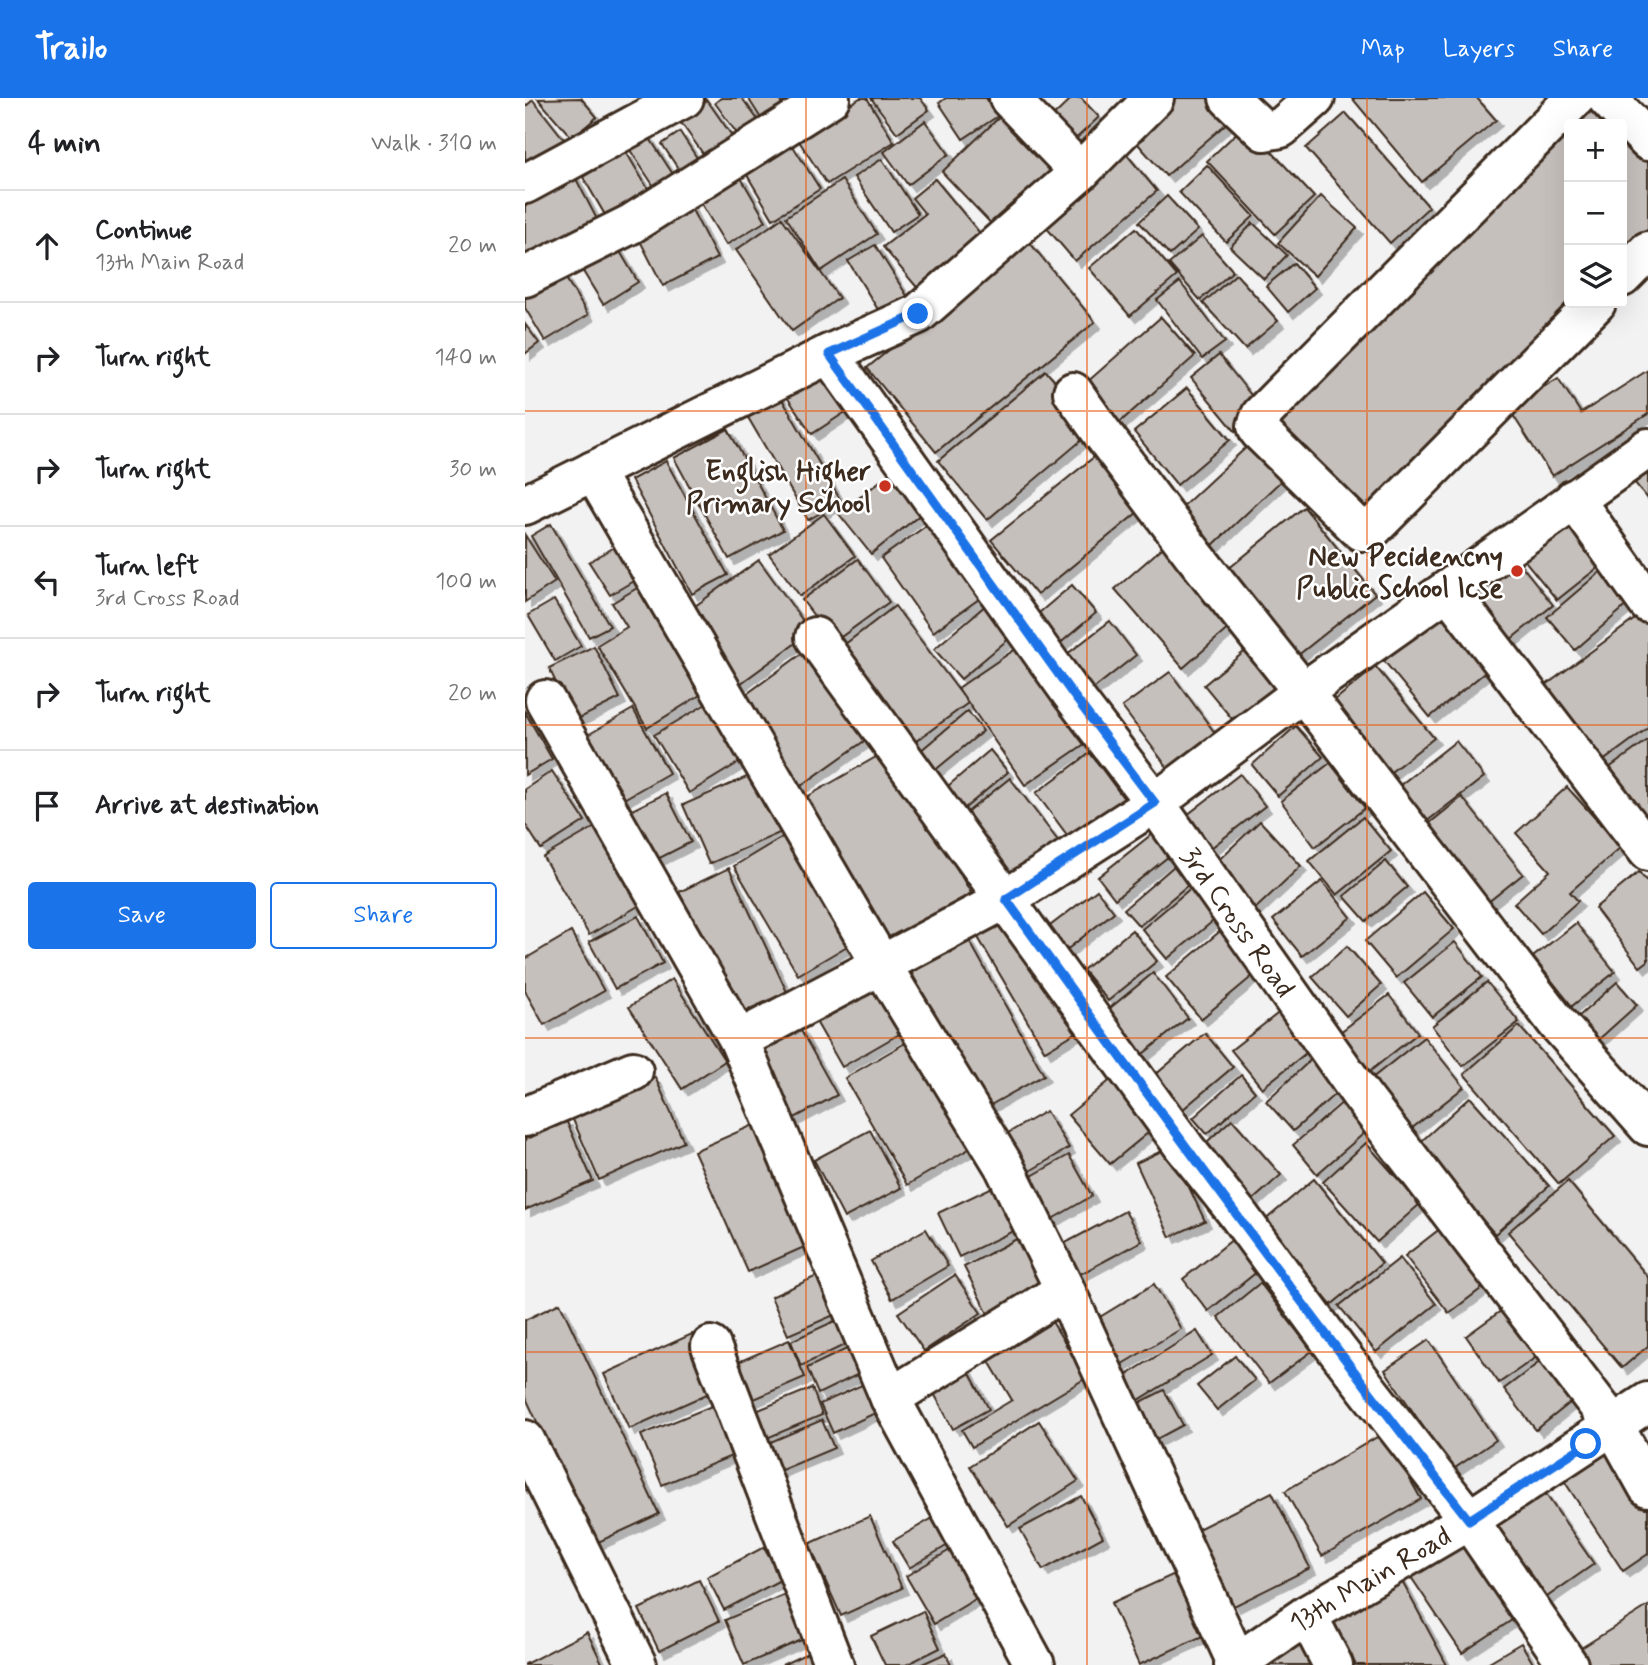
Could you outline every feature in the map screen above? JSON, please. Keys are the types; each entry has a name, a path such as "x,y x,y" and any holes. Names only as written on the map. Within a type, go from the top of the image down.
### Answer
{"street":[{"path":"525,184 684,98"},
{"path":"525,277 631,224 830,98"},
{"path":"1009,98 1080,172"},
{"path":"525,505 829,354 918,314 1080,172 1154,98"},
{"path":"1229,98 1264,131 1281,128 1315,98"},
{"path":"1576,98 1261,415 1257,426 1361,531 1366,531 1373,528 1591,308"},
{"path":"1607,98 1648,141"},
{"path":"1627,272 1648,251"},
{"name":"3rd Cross Road","path":"829,354 1071,692 1155,803 1361,1095 1614,1426 1648,1487"},
{"path":"1073,391 1193,555 1303,692 1558,1024 1648,1126"},
{"path":"739,1040 1006,899 1155,803 1303,692 1648,448"},
{"path":"593,471 882,966 1004,1166 1065,1290 1235,1664"},
{"path":"1574,499 1648,603"},
{"path":"1448,590 1648,851"},
{"path":"815,637 1185,1148 1469,1520 1568,1665"},
{"path":"545,700 739,1040 890,1398 1035,1665"},
{"path":"525,1118 633,1071"},
{"path":"890,1398 1065,1290"},
{"path":"711,1346 834,1665"},
{"name":"13th Main Road","path":"1235,1664 1307,1615 1469,1520 1648,1402"},
{"path":"525,1440 637,1665"},
{"path":"1307,1615 1332,1665"}],"building":[{"path":"581,98 597,117 572,138 538,99"},
{"path":"721,98 742,98 766,131 746,146 715,103"},
{"path":"748,98 778,98 790,116 769,131"},
{"path":"860,98 867,98 894,142 827,184 797,138"},
{"path":"871,98 920,98 929,110 897,133"},
{"path":"946,98 986,98 998,116 963,139 939,103"},
{"path":"1072,98 1081,98 1099,117 1064,150 1042,127"},
{"path":"1175,98 1220,98 1235,116 1166,176 1131,136"},
{"path":"1352,98 1477,98 1496,120 1422,182"},
{"path":"1586,98 1608,119 1565,119"},
{"path":"533,100 566,142 525,174 525,107"},
{"path":"707,100 737,143 709,162 679,120"},
{"path":"1010,107 1070,171 1002,235 942,172"},
{"path":"1346,113 1429,207 1390,243 1306,148"},
{"path":"1564,120 1564,308 1365,525 1264,425"},
{"path":"925,121 949,154 908,185 884,152"},
{"path":"1246,124 1314,197 1275,234 1207,161"},
{"path":"680,132 703,167 685,179 662,144"},
{"path":"647,134 678,182 659,194 628,147"},
{"path":"1627,138 1648,159 1648,238 1627,260"},
{"path":"793,146 820,189 773,219 747,175"},
{"path":"1123,150 1157,191 1075,261 1040,220"},
{"path":"626,152 651,194 608,220 583,177"},
{"path":"882,159 918,214 891,232 854,177"},
{"path":"1207,165 1254,216 1226,242 1179,192"},
{"path":"573,173 601,227 525,267 525,198"},
{"path":"740,176 766,221 726,245 699,200"},
{"path":"935,179 984,238 920,291 883,247 925,214 912,198"},
{"path":"842,180 877,234 821,271 786,217"},
{"path":"1167,196 1198,230 1170,255 1139,222"},
{"path":"1321,196 1357,228 1315,276 1278,243"},
{"path":"688,202 717,258 663,286 634,229"},
{"path":"782,218 839,298 792,331 736,250"},
{"path":"1253,223 1287,255 1264,279 1230,247"},
{"path":"1136,228 1177,276 1130,316 1089,268"},
{"path":"1202,236 1233,271 1200,300 1169,264"},
{"path":"612,238 638,282 603,304 576,260"},
{"path":"1026,238 1095,322 936,452 867,368"},
{"path":"875,245 909,299 882,316 848,261"},
{"path":"1294,263 1315,288 1288,312 1266,286"},
{"path":"559,267 588,315 545,341 525,308 525,287"},
{"path":"1236,274 1278,321 1245,349 1203,303"},
{"path":"1180,282 1225,342 1202,359 1157,300"},
{"path":"1161,317 1195,356 1120,422 1086,383"},
{"path":"525,324 539,343 525,354"},
{"path":"1219,355 1262,409 1235,431 1191,378"},
{"path":"1648,370 1648,414 1552,476 1509,409 1558,378 1581,413"},
{"path":"1046,371 1095,429 987,520 938,461"},
{"path":"821,373 847,411 812,434 787,397"},
{"path":"1187,388 1230,440 1177,485 1134,432"},
{"path":"779,394 841,501 808,520 746,414"},
{"path":"728,429 783,530 729,559 674,458"},
{"path":"1252,442 1285,477 1213,545 1180,509"},
{"path":"1094,457 1138,512 1037,595 991,540"},
{"path":"666,461 728,575 692,594 631,480"},
{"path":"1648,463 1648,499 1630,477"},
{"path":"889,474 921,514 871,554 839,514"},
{"path":"1304,507 1375,594 1297,656 1227,570"},
{"path":"1575,513 1610,558 1557,600 1521,556"},
{"path":"824,514 855,556 800,596 769,554"},
{"path":"937,518 990,591 933,632 881,558"},
{"path":"551,524 610,626 589,637 531,536"},
{"path":"525,535 555,582 525,602"},
{"path":"625,541 645,574 610,595 589,562"},
{"path":"1170,541 1239,619 1183,668 1115,589"},
{"path":"858,559 889,602 834,642 802,600"},
{"path":"759,560 811,632 737,686 684,614"},
{"path":"1518,561 1553,605 1500,648 1465,604"},
{"path":"1607,566 1634,599 1575,650 1547,617"},
{"path":"649,581 713,687 647,728 597,645 627,627 612,603"},
{"path":"1072,585 1096,613 1057,646 1033,618"},
{"path":"554,600 581,646 555,661 528,615"},
{"path":"986,605 1012,636 961,679 934,649"},
{"path":"895,606 968,703 912,744 840,648"},
{"path":"1448,608 1494,665 1430,717 1384,661"},
{"path":"1643,613 1648,620 1648,728 1595,767 1538,691"},
{"path":"1110,621 1136,655 1093,689 1066,655"},
{"path":"1255,643 1288,682 1237,725 1204,685"},
{"path":"594,646 620,698 574,721 549,668"},
{"path":"1020,646 1086,743 1025,785 958,688"},
{"path":"811,647 874,734 798,788 737,701"},
{"path":"1376,667 1434,738 1387,775 1330,704"},
{"path":"1170,672 1215,733 1168,768 1122,707"},
{"path":"716,698 751,755 689,793 654,735"},
{"path":"633,709 669,773 615,804 579,740"},
{"path":"968,711 983,731 928,776 913,757"},
{"path":"525,712 552,759 525,775"},
{"path":"1296,726 1323,757 1278,796 1252,765"},
{"path":"1648,740 1648,830 1605,771"},
{"path":"1456,741 1484,777 1417,829 1390,793"},
{"path":"888,750 971,893 881,945 798,802"},
{"path":"990,750 1008,772 959,813 941,792"},
{"path":"1090,753 1130,807 1076,847 1036,793"},
{"path":"1330,763 1365,808 1315,847 1281,801"},
{"path":"552,771 585,821 541,849 525,824 525,789"},
{"path":"758,772 784,831 709,864 683,805"},
{"path":"1240,774 1265,806 1207,851 1182,819"},
{"path":"1010,778 1062,846 1012,886 959,819"},
{"path":"1567,787 1621,847 1570,892 1578,901 1541,934 1514,903 1550,871 1516,833"},
{"path":"666,793 691,842 644,866 618,817"},
{"path":"1462,797 1523,874 1477,911 1415,835"},
{"path":"1363,817 1391,851 1337,895 1309,861"},
{"path":"1260,821 1301,866 1253,911 1212,866"},
{"path":"595,827 640,905 589,935 543,857"},
{"path":"794,830 859,939 798,975 734,866"},
{"path":"1152,834 1169,856 1115,899 1098,877"},
{"path":"1386,861 1407,887 1366,921 1344,896"},
{"path":"1174,866 1189,884 1139,926 1124,909"},
{"path":"729,868 787,992 736,1015 679,892"},
{"path":"1639,872 1648,883 1648,961 1640,967 1595,908"},
{"path":"1322,881 1351,917 1302,956 1273,920"},
{"path":"1192,887 1218,917 1167,959 1142,929"},
{"path":"1097,890 1114,912 1064,952 1046,929"},
{"path":"1423,892 1454,929 1396,978 1365,941"},
{"path":"1011,913 1080,1030 1045,1051 976,934"},
{"path":"638,916 663,963 615,989 589,942"},
{"path":"1576,923 1615,972 1572,1006 1533,957"},
{"path":"1225,927 1261,969 1201,1019 1166,977"},
{"path":"1132,930 1157,961 1108,1001 1083,970"},
{"path":"964,931 1044,1075 987,1107 906,963"},
{"path":"571,932 604,991 544,1025 525,991 525,959"},
{"path":"1455,942 1482,977 1432,1017 1404,983"},
{"path":"1347,946 1381,985 1346,1016 1312,977"},
{"path":"1153,973 1188,1018 1139,1057 1104,1013"},
{"path":"672,979 725,1061 682,1089 629,1007"},
{"path":"879,980 908,1029 842,1067 814,1018"},
{"path":"1487,982 1519,1022 1463,1066 1432,1026"},
{"path":"1617,982 1637,1005 1598,1040 1578,1017"},
{"path":"1389,995 1418,1033 1369,1072 1339,1033"},
{"path":"1281,1011 1311,1049 1262,1088 1231,1050"},
{"path":"1519,1026 1615,1136 1559,1184 1464,1074"},
{"path":"799,1027 837,1095 791,1120 753,1053"},
{"path":"1205,1033 1233,1067 1182,1110 1154,1076"},
{"path":"919,1035 981,1142 907,1185 845,1078"},
{"path":"1424,1037 1464,1087 1411,1129 1371,1079"},
{"path":"1315,1056 1343,1087 1293,1131 1266,1101"},
{"path":"1119,1073 1160,1123 1110,1164 1068,1115"},
{"path":"1241,1075 1255,1092 1207,1134 1193,1118"},
{"path":"655,1077 684,1142 599,1180 571,1115"},
{"path":"1470,1097 1549,1186 1495,1234 1416,1146"},
{"path":"1344,1101 1369,1129 1317,1174 1293,1145"},
{"path":"1046,1111 1069,1148 1023,1175 1001,1137"},
{"path":"1232,1119 1281,1175 1246,1206 1197,1151"},
{"path":"566,1120 593,1181 525,1210 525,1139"},
{"path":"758,1123 811,1244 748,1272 694,1151"},
{"path":"870,1130 901,1188 844,1218 814,1160"},
{"path":"1366,1143 1420,1204 1377,1242 1323,1182"},
{"path":"1170,1147 1205,1221 1170,1237 1136,1163"},
{"path":"1069,1155 1092,1196 1047,1222 1023,1181"},
{"path":"1314,1179 1382,1263 1331,1305 1263,1222"},
{"path":"1005,1181 1026,1225 959,1257 938,1213"},
{"path":"1568,1181 1648,1277 1648,1346 1622,1368 1508,1232"},
{"path":"1125,1211 1142,1241 1073,1278 1056,1248"},
{"path":"1450,1221 1494,1279 1449,1313 1405,1256"},
{"path":"926,1229 948,1266 892,1299 871,1261"},
{"path":"1026,1234 1052,1283 989,1316 964,1267"},
{"path":"1233,1239 1258,1271 1208,1311 1183,1279"},
{"path":"1400,1258 1436,1304 1376,1352 1339,1306"},
{"path":"830,1270 848,1309 788,1335 771,1297"},
{"path":"955,1275 981,1313 924,1351 898,1313"},
{"path":"1260,1283 1312,1351 1269,1383 1218,1317"},
{"path":"1154,1284 1181,1329 1117,1367 1090,1323"},
{"path":"560,1303 659,1514 594,1544 525,1396 525,1320"},
{"path":"1512,1303 1545,1351 1499,1383 1466,1336"},
{"path":"850,1314 859,1338 801,1366 791,1341"},
{"path":"1051,1320 1086,1378 972,1447 962,1430 1012,1400 987,1358"},
{"path":"1197,1331 1212,1355 1129,1406 1115,1382"},
{"path":"692,1334 716,1390 629,1429 604,1374"},
{"path":"789,1340 805,1377 752,1400 736,1363"},
{"path":"1429,1340 1496,1440 1452,1470 1385,1370"},
{"path":"859,1343 871,1368 818,1394 807,1368"},
{"path":"1550,1354 1581,1394 1536,1430 1504,1389"},
{"path":"1235,1356 1255,1380 1217,1410 1197,1386"},
{"path":"966,1366 989,1409 953,1429 930,1386"},
{"path":"877,1378 890,1406 833,1433 820,1404"},
{"path":"812,1388 822,1415 767,1438 756,1411"},
{"path":"1164,1390 1183,1425 1153,1441 1135,1405"},
{"path":"714,1405 734,1455 662,1485 641,1435"},
{"path":"822,1420 834,1448 772,1474 761,1446"},
{"path":"1039,1421 1078,1481 1008,1526 970,1466"},
{"path":"1384,1433 1421,1499 1322,1556 1285,1491"},
{"path":"1618,1435 1648,1482 1648,1554 1623,1571 1559,1473"},
{"path":"1536,1480 1594,1564 1534,1606 1476,1522"},
{"path":"1272,1492 1310,1568 1234,1606 1196,1530"},
{"path":"1081,1496 1103,1537 1043,1570 1020,1529"},
{"path":"945,1511 960,1538 909,1568 893,1541"},
{"path":"870,1516 902,1588 841,1616 809,1544"},
{"path":"1462,1539 1515,1618 1462,1653 1409,1574"},
{"path":"962,1543 990,1590 934,1624 906,1576"},
{"path":"764,1547 782,1579 724,1610 707,1577"},
{"path":"1179,1572 1207,1634 1139,1665 1111,1603"},
{"path":"1398,1574 1447,1665 1356,1665 1327,1612"},
{"path":"699,1580 719,1621 659,1651 639,1609"},
{"path":"792,1591 811,1636 744,1665 725,1620"},
{"path":"1648,1606 1648,1665 1588,1665 1578,1650"},
{"path":"923,1611 940,1648 906,1665 885,1665 871,1636"},
{"path":"1293,1631 1311,1665 1248,1665"},
{"path":"587,1632 603,1665 525,1665 525,1664"},
{"path":"1521,1643 1534,1665 1484,1665"},
{"path":"816,1649 823,1665 782,1665"},
{"path":"946,1653 951,1665 920,1665"}],"place":[{"name":"English Higher Primary School","path":"885,486"},
{"name":"New Pecidencny Public School Icse","path":"1517,571"}],"route":[{"path":"918,314 829,354 1071,692 1155,803 1006,899 1185,1148 1469,1520 1586,1444"}]}
